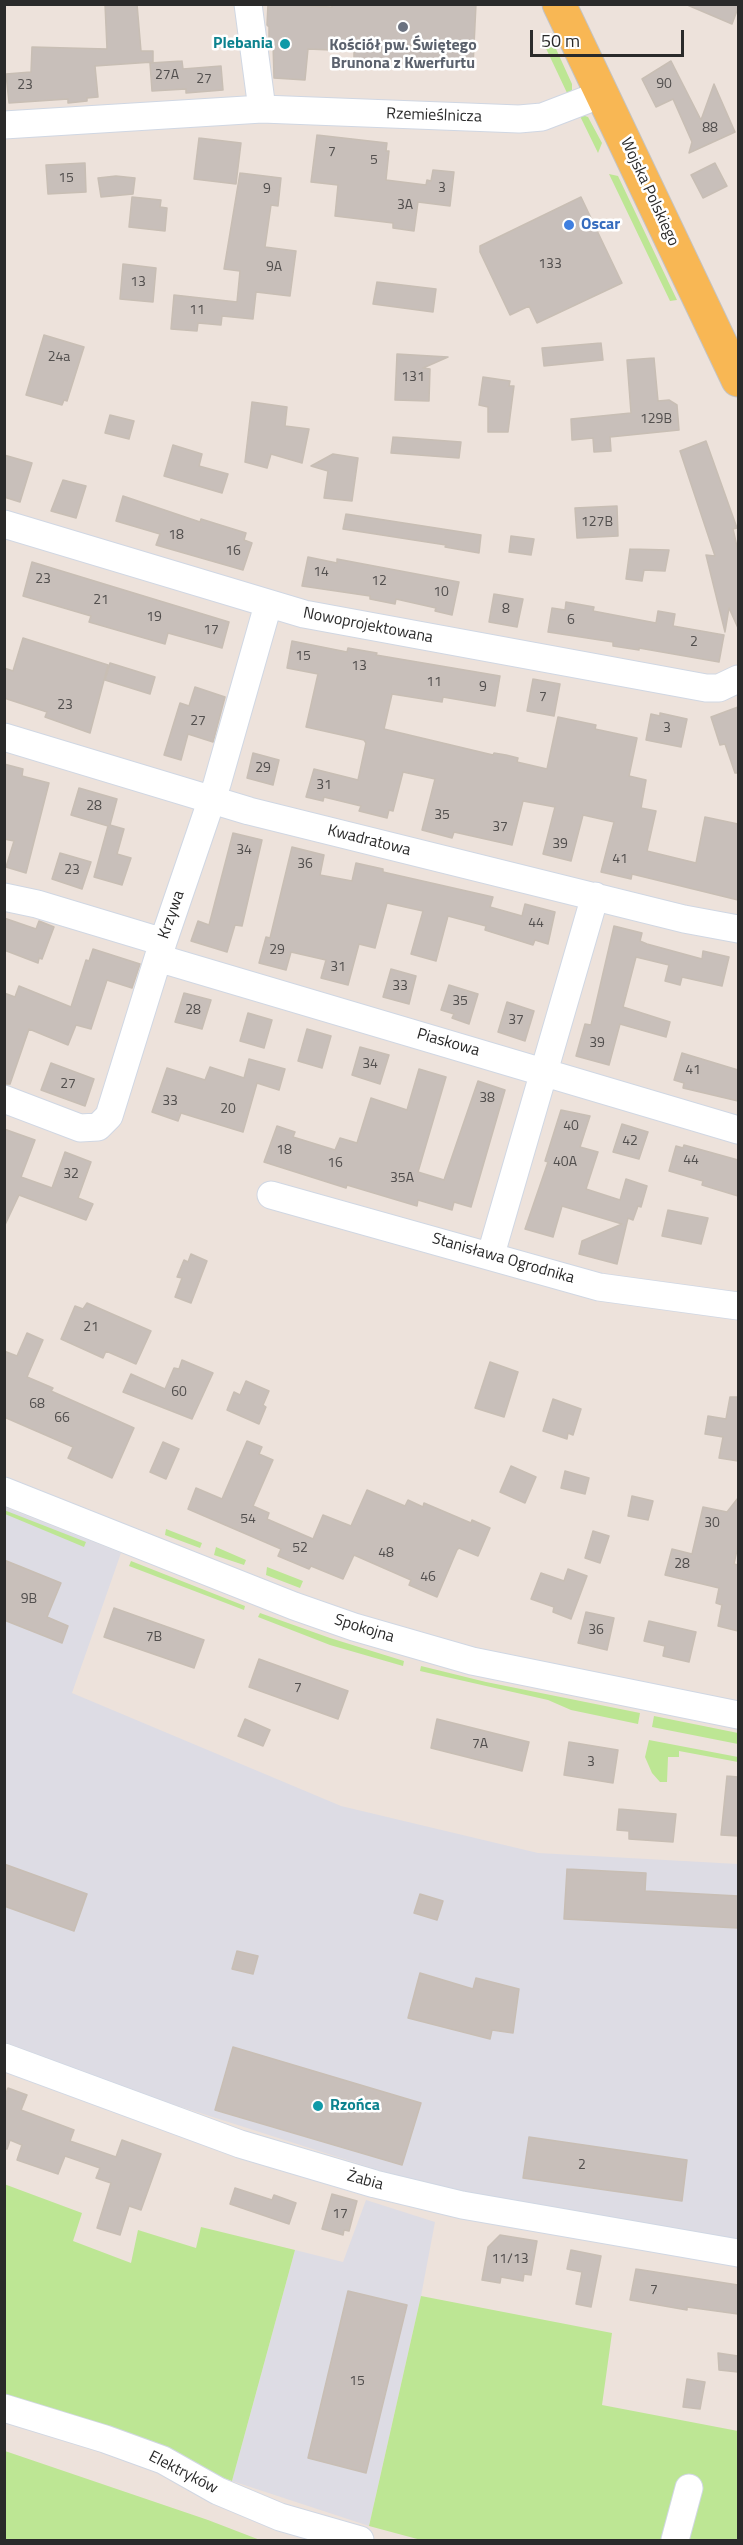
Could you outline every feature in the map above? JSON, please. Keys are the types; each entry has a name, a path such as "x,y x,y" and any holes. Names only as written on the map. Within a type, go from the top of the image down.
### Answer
{"main road":[{"name":"Wojska Polskiego","path":"560,4 738,380"}],"street":[{"path":"248,4 262,109"},
{"name":"Rzemieślnicza","path":"4,124 262,109 519,119 542,117 602,94"},
{"name":"Nowoprojektowana","path":"4,524 268,605 386,631 706,688 719,688 738,679"},
{"name":"Krzywa","path":"4,1099 80,1128 98,1127 104,1122 112,1105 160,950 211,800 268,605"},
{"name":"Kwadratowa","path":"4,737 211,800 684,919 738,929"},
{"path":"491,1254 595,896"},
{"name":"Piaskowa","path":"4,897 37,904 160,950 545,1072 738,1130"},
{"name":"Stanisława Ogrodnika","path":"271,1195 619,1291 738,1306"},
{"name":"Spokojna","path":"4,1491 294,1606 365,1630 472,1661 738,1715"},
{"name":"Żabia","path":"4,2057 240,2144 375,2184 462,2205 738,2253"},
{"name":"Elektryków","path":"4,2408 105,2439 163,2460 218,2491 260,2509 360,2541"},
{"path":"675,2541 689,2488"}],"shaded area":[{"path":"4,1507 121,1553 72,1693 341,1806 538,1853 738,1864 738,2240 450,2193 144,2095 5,2042"},
{"path":"366,2200 435,2222 421,2296 369,2526 232,2481 295,2250 343,2262"}],"green space":[{"path":"542,40 552,40 572,84 572,90 568,95"},
{"path":"579,114 588,117 602,143 598,153"},
{"path":"609,174 618,176 677,300 670,301"},
{"path":"4,1510 86,1542 84,1547 5,1514"},
{"path":"166,1529 202,1543 200,1548 165,1535"},
{"path":"216,1547 246,1560 244,1565 214,1555"},
{"path":"131,1561 245,1606 244,1610 129,1566"},
{"path":"267,1567 303,1581 300,1588 266,1575"},
{"path":"260,1613 404,1661 403,1666 330,1645 258,1617"},
{"path":"421,1666 486,1682 640,1713 638,1724 571,1710 548,1700 420,1671"},
{"path":"654,1716 738,1733 738,1744 652,1727"},
{"path":"649,1740 738,1757 738,1762 679,1751 679,1757 668,1757 667,1782 660,1782 652,1773 645,1757"},
{"path":"4,2184 82,2213 73,2241 131,2263 138,2230 196,2248 201,2227 295,2250 232,2481 5,2395"},
{"path":"421,2296 612,2333 602,2405 738,2431 738,2540 421,2540 369,2526"},
{"path":"5,2451 208,2520 260,2540 5,2540"}],"building":[{"path":"105,4 137,4 141,51 153,51 153,62 95,66 98,97 87,98 87,101 68,103 68,99 9,103 6,74 31,72 32,47 107,49"},
{"name":"Kościół pw. Świętego Brunona z Kwerfurtu","path":"268,4 332,7 332,4 476,4 473,66 354,60 354,51 308,49 305,80 274,78 273,44 269,44 267,25"},
{"path":"685,4 738,4 738,8 732,24"},
{"path":"182,61 183,69 221,66 223,90 186,93 186,89 152,91 150,63"},
{"path":"671,61 701,120 714,84 735,132 689,153 692,142 673,99 656,107 642,79"},
{"path":"317,135 387,143 386,151 389,151 386,180 426,185 427,180 431,181 433,170 454,172 450,206 418,202 414,231 393,228 393,223 335,216 338,185 311,182"},
{"path":"199,138 241,143 236,184 194,179"},
{"path":"85,163 86,192 48,194 46,165"},
{"path":"715,163 727,186 703,198 691,175"},
{"path":"240,173 281,178 278,206 271,205 265,247 296,251 290,296 256,292 253,319 222,316 221,325 198,323 197,331 171,329 174,295 237,302 240,271 224,269"},
{"path":"116,176 135,178 133,194 101,197 98,178"},
{"path":"132,197 161,200 160,207 167,208 165,231 129,227"},
{"path":"581,197 622,283 537,323 529,306 510,315 480,252 480,246"},
{"path":"123,264 156,268 153,302 120,299"},
{"path":"377,282 436,289 433,312 373,304"},
{"path":"44,335 84,347 67,401 64,400 62,405 26,395"},
{"path":"601,343 603,360 544,366 542,348"},
{"path":"397,354 448,357 423,368 430,369 429,401 395,400"},
{"path":"654,358 658,401 669,400 677,405 679,430 610,437 611,451 594,452 593,438 572,440 571,419 631,413 627,360"},
{"path":"483,377 510,381 509,386 514,386 508,432 488,432 488,407 479,405"},
{"path":"252,402 287,407 285,426 309,429 302,463 271,454 267,468 245,462"},
{"path":"110,415 134,421 129,439 105,433"},
{"path":"393,437 461,442 459,458 391,453"},
{"path":"706,441 737,528 733,529 738,551 738,628 729,608 725,632 706,555 715,556 680,451"},
{"path":"173,445 202,454 199,466 228,474 222,493 164,476"},
{"path":"333,454 358,458 352,501 324,498 328,471 311,466"},
{"path":"4,455 32,463 20,502 4,497"},
{"path":"63,480 86,486 76,518 51,511"},
{"path":"123,496 200,522 201,519 246,533 244,540 252,543 243,570 156,545 160,534 116,521"},
{"path":"617,506 618,536 577,538 575,508"},
{"path":"346,514 481,535 479,553 445,547 446,545 343,529"},
{"path":"511,536 534,539 531,555 509,552"},
{"path":"630,549 669,550 665,571 644,570 642,581 626,579"},
{"path":"308,557 337,563 337,559 459,582 452,615 435,611 436,608 396,599 395,604 370,599 370,596 302,586"},
{"path":"32,562 229,622 222,648 168,633 165,644 89,622 91,616 23,596"},
{"path":"494,594 523,599 517,627 489,622"},
{"path":"566,602 594,607 593,611 656,623 658,611 675,614 673,626 724,635 719,662 639,648 639,650 613,646 613,642 548,632 552,608 565,610"},
{"path":"23,638 108,665 90,733 45,717 47,712 4,698 4,668 13,671"},
{"path":"292,641 347,652 348,648 377,653 376,655 500,676 495,706 443,697 442,702 392,694 384,729 493,755 494,753 506,755 518,758 517,762 547,769 558,717 596,725 595,729 637,738 629,776 646,780 641,808 656,811 647,851 696,863 705,817 738,824 738,900 632,874 631,879 601,872 614,822 583,815 571,861 543,854 555,807 523,801 512,845 454,832 452,838 422,830 435,779 403,772 393,811 389,810 387,818 359,811 361,806 324,797 323,801 306,797 314,769 358,780 366,743 364,740 306,727 318,674 287,668"},
{"path":"110,663 155,677 150,694 105,680"},
{"path":"533,679 560,684 554,716 527,711"},
{"path":"195,687 225,697 213,742 188,734 181,760 164,755 180,703 189,706"},
{"path":"738,707 738,773 735,773 725,744 720,745 711,717"},
{"path":"660,713 687,719 681,747 646,740 651,714 660,716"},
{"path":"253,753 279,760 273,785 247,778"},
{"path":"4,764 23,769 22,776 49,783 26,873 6,867 14,841 4,839"},
{"path":"79,788 117,799 110,825 124,829 117,854 131,858 122,885 94,877 108,826 71,815"},
{"path":"233,833 262,840 242,926 235,925 227,952 191,941 198,921 209,925"},
{"path":"292,847 324,855 320,875 352,881 356,863 383,869 383,872 493,897 490,907 522,916 525,904 555,912 548,944 535,940 533,945 485,930 486,926 448,916 436,961 411,954 423,911 387,903 375,948 359,944 348,985 321,978 326,960 291,952 286,970 259,963 266,937 270,938"},
{"path":"60,853 91,862 82,889 52,879"},
{"path":"4,918 36,929 39,921 54,927 42,959 39,958 38,963 4,950"},
{"path":"614,926 642,933 640,941 647,944 702,959 703,951 729,957 722,986 682,977 680,985 665,981 669,965 636,957 623,1007 670,1022 666,1037 620,1024 609,1065 576,1056 585,1024 591,1025"},
{"path":"93,949 140,964 132,988 107,980 91,1029 76,1025 68,1045 29,1029 10,1084 4,1084 4,993 15,997 19,986 71,1007 86,960 89,961"},
{"path":"391,969 416,976 409,1004 383,997"},
{"path":"449,985 478,994 469,1024 452,1018 454,1014 441,1010"},
{"path":"184,993 211,1000 202,1029 175,1022"},
{"path":"507,1002 534,1011 525,1041 498,1032"},
{"path":"248,1013 272,1020 264,1048 240,1041"},
{"path":"307,1029 331,1036 322,1068 298,1061"},
{"path":"360,1047 389,1055 380,1084 352,1075"},
{"path":"682,1053 738,1070 738,1101 683,1088 684,1083 674,1080"},
{"path":"249,1059 285,1069 279,1090 257,1083 243,1132 181,1113 178,1121 152,1112 167,1068 205,1080 210,1067 244,1078"},
{"path":"51,1063 94,1079 85,1106 41,1090"},
{"path":"419,1069 446,1077 418,1172 444,1180 478,1081 505,1090 471,1207 454,1202 452,1210 418,1200 417,1206 347,1185 346,1188 264,1162 277,1126 295,1132 293,1137 335,1150 340,1138 357,1143 371,1098 407,1110"},
{"path":"561,1110 590,1116 580,1147 598,1152 586,1189 620,1200 626,1179 647,1186 641,1207 638,1206 633,1220 628,1218 617,1264 579,1254 582,1241 622,1224 562,1206 553,1237 525,1229 548,1162 545,1161"},
{"path":"622,1124 648,1132 639,1159 613,1152"},
{"path":"4,1129 35,1140 21,1177 52,1188 65,1152 91,1162 78,1198 93,1204 86,1220 19,1195 4,1227"},
{"path":"684,1145 738,1160 738,1196 702,1185 703,1181 669,1171 676,1146 683,1148"},
{"path":"668,1210 708,1218 701,1244 662,1236"},
{"path":"191,1254 207,1261 191,1303 175,1297 182,1278 177,1277 184,1260 188,1262"},
{"path":"87,1303 151,1331 136,1364 106,1351 103,1358 61,1339 75,1306 83,1309"},
{"path":"27,1333 43,1340 27,1377 53,1388 51,1391 134,1428 112,1478 68,1458 73,1447 4,1417 4,1351 17,1356"},
{"path":"182,1360 213,1373 192,1419 123,1392 131,1374 165,1389 174,1368 179,1369"},
{"path":"490,1362 518,1372 504,1417 475,1408"},
{"path":"246,1381 269,1391 259,1424 227,1410 234,1392 240,1395"},
{"path":"730,1397 738,1397 738,1461 719,1458 723,1437 705,1434 708,1416 726,1419"},
{"path":"553,1399 581,1409 573,1435 568,1433 567,1439 543,1431"},
{"path":"247,1441 262,1447 259,1454 273,1460 253,1506 269,1513 267,1519 313,1539 323,1515 351,1526 367,1490 405,1506 408,1500 423,1507 424,1503 471,1523 472,1520 490,1528 478,1556 459,1548 457,1550 437,1597 409,1585 411,1580 354,1555 343,1579 311,1566 309,1569 278,1556 281,1549 188,1509 196,1488 222,1499"},
{"path":"163,1442 179,1449 166,1479 150,1472"},
{"path":"511,1466 536,1477 525,1503 500,1492"},
{"path":"565,1471 589,1478 585,1494 561,1488"},
{"path":"632,1496 653,1501 648,1520 628,1516"},
{"path":"738,1498 738,1545 734,1564 738,1565 738,1631 718,1626 722,1605 716,1603 719,1588 665,1575 672,1549 692,1554 703,1507 727,1512"},
{"path":"593,1531 609,1536 600,1563 585,1558"},
{"path":"4,1560 61,1583 47,1617 68,1626 62,1643 4,1620"},
{"path":"568,1569 587,1576 571,1619 553,1612 554,1607 531,1599 541,1573 564,1581"},
{"path":"114,1608 204,1640 194,1668 104,1637"},
{"path":"586,1612 614,1618 607,1650 578,1643"},
{"path":"649,1621 696,1632 689,1662 663,1656 665,1646 644,1641"},
{"path":"259,1659 348,1691 338,1719 249,1687"},
{"path":"245,1719 270,1730 263,1746 238,1736"},
{"path":"437,1719 529,1742 522,1771 431,1748"},
{"path":"569,1742 618,1750 613,1783 564,1775"},
{"path":"727,1776 738,1777 738,1836 721,1835"},
{"path":"619,1809 676,1814 673,1842 629,1839 629,1831 617,1830"},
{"path":"4,1864 87,1894 74,1931 4,1906"},
{"path":"567,1869 646,1873 645,1891 738,1896 738,1928 564,1919"},
{"path":"420,1894 443,1901 437,1920 414,1913"},
{"path":"237,1951 258,1956 253,1974 232,1969"},
{"path":"420,1973 473,1989 476,1978 519,1989 513,2033 492,2030 490,2039 408,2018"},
{"name":"Rzońca","path":"233,2047 421,2103 402,2165 215,2110"},
{"path":"8,2088 27,2095 21,2110 74,2130 70,2141 116,2157 122,2140 161,2154 141,2210 129,2206 120,2235 97,2228 111,2183 96,2178 100,2168 65,2156 58,2174 17,2160 22,2145 10,2140 7,2149 4,2149 4,2098"},
{"path":"529,2137 687,2160 682,2201 523,2178"},
{"path":"235,2188 272,2200 274,2195 296,2203 289,2224 230,2204"},
{"path":"332,2194 357,2201 349,2231 344,2230 343,2235 322,2229"},
{"path":"500,2235 537,2241 531,2275 524,2274 523,2281 501,2277 500,2283 482,2280 488,2247"},
{"path":"571,2250 601,2256 591,2307 576,2304 582,2272 567,2269"},
{"path":"636,2269 738,2285 738,2314 687,2307 687,2310 630,2300"},
{"path":"348,2291 407,2305 366,2473 308,2458"},
{"path":"718,2353 738,2356 738,2372 719,2370"},
{"path":"687,2379 705,2382 700,2409 683,2407"}],"place":[{"name":"Kościół pw. Świętego Brunona z Kwerfurtu","path":"403,27"},
{"name":"Plebania","path":"285,44"},
{"name":"Oscar","path":"569,225"},
{"name":"Rzońca","path":"318,2106"}]}
